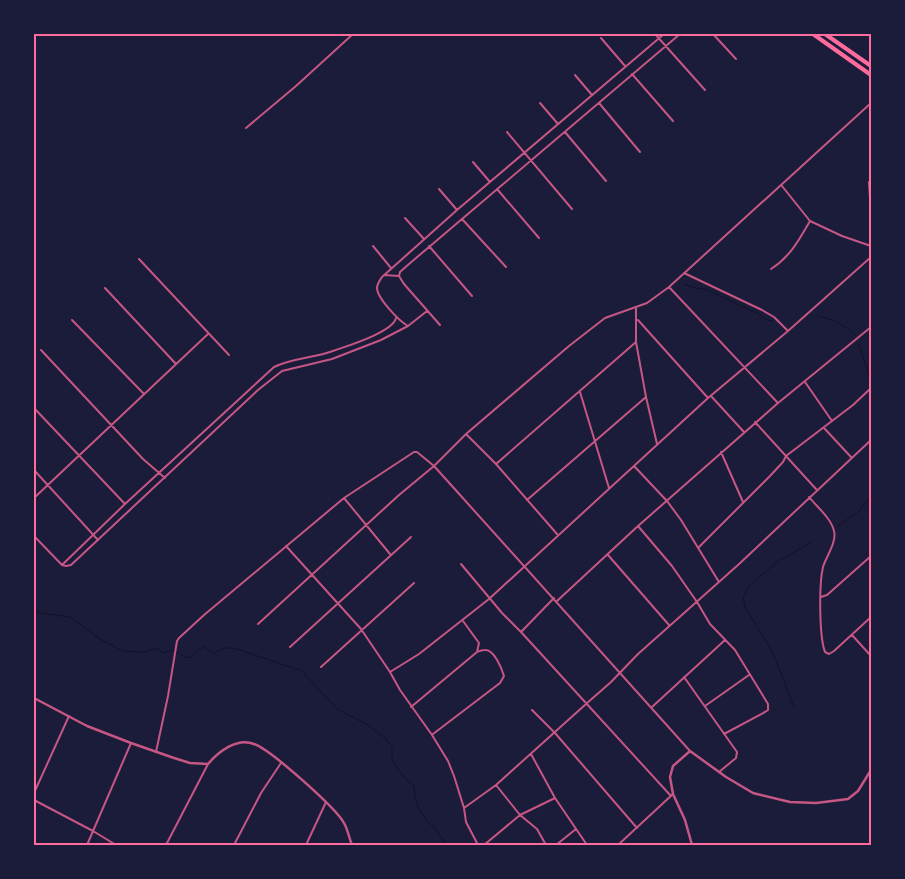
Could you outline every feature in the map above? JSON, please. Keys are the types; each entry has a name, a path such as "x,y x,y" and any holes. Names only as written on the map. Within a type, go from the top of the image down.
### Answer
{"highway":[{"path":"813,34 871,75"},
{"path":"825,34 871,66"}],"street":[{"path":"246,128 354,34"},
{"path":"655,34 705,90"},
{"path":"408,326 396,318 378,293 377,287 384,275 457,210 664,34"},
{"path":"399,276 402,270 462,218 680,34"},
{"path":"713,34 736,60"},
{"path":"600,38 626,67"},
{"path":"632,74 673,121"},
{"path":"574,75 592,95"},
{"path":"540,103 558,124"},
{"path":"599,103 640,152"},
{"path":"258,624 531,377 597,323 615,314 636,308 670,287 744,217 782,186 871,103"},
{"path":"507,132 572,209"},
{"path":"565,132 606,181"},
{"path":"473,162 490,182"},
{"path":"868,182 871,214"},
{"path":"782,186 810,221 842,236 871,246"},
{"path":"439,189 457,210"},
{"path":"497,189 539,238"},
{"path":"405,218 424,239"},
{"path":"462,218 506,267"},
{"path":"771,270 790,254 810,221"},
{"path":"373,246 391,268"},
{"path":"430,246 472,296"},
{"path":"390,672 419,654 489,598 708,398 788,331 871,257"},
{"path":"139,259 228,355"},
{"path":"684,273 762,310 774,317 788,331"},
{"path":"384,275 399,276"},
{"path":"399,276 440,325"},
{"path":"670,287 778,403"},
{"path":"106,288 176,364"},
{"path":"636,308 636,342 657,444"},
{"path":"34,536 62,565 71,565 282,371 323,361 381,340 408,326 427,311"},
{"path":"62,565 125,504 274,368 282,363 322,354 365,339 386,329 393,324 396,318"},
{"path":"72,320 144,394"},
{"path":"637,320 708,398"},
{"path":"557,601 755,422 871,327"},
{"path":"34,498 208,334"},
{"path":"496,464 636,342"},
{"path":"40,350 143,459 165,478"},
{"path":"322,354 323,361"},
{"path":"805,382 832,421"},
{"path":"699,547 783,462 786,456 853,406 871,388"},
{"path":"579,392 609,488"},
{"path":"527,500 646,396"},
{"path":"711,396 744,432"},
{"path":"235,402 241,407"},
{"path":"34,408 125,504"},
{"path":"755,422 816,490"},
{"path":"824,428 852,458"},
{"path":"466,434 496,464 558,535"},
{"path":"464,808 496,784 555,733 669,625 719,582 871,440"},
{"path":"156,752 177,641 191,627 344,498 414,452 417,452 434,466 690,751 719,772 752,793 790,802 816,803 842,801 853,796 871,770"},
{"path":"721,452 743,502"},
{"path":"634,466 667,501 699,547 719,582"},
{"path":"34,470 98,540"},
{"path":"809,497 829,521 835,533 822,569 823,645 827,653 834,650 871,617"},
{"path":"344,498 390,554"},
{"path":"638,526 672,566 710,624 735,650 768,704 768,710 724,734"},
{"path":"290,647 390,554 411,537"},
{"path":"286,546 361,629 411,707 432,734 448,761 464,808 466,822 478,845"},
{"path":"608,555 669,625"},
{"path":"821,598 827,595 871,556"},
{"path":"460,564 586,704 672,795 685,820 692,845"},
{"path":"321,667 414,583"},
{"path":"521,632 554,598"},
{"path":"463,620 479,643 477,652"},
{"path":"852,635 871,656"},
{"path":"652,707 726,640"},
{"path":"411,707 477,652 490,651 502,666 504,676 500,683 432,734"},
{"path":"705,706 749,675"},
{"path":"684,677 735,749 737,755 719,772"},
{"path":"34,698 86,726 190,763 208,764"},
{"path":"532,710 555,733 637,828"},
{"path":"34,793 69,716"},
{"path":"166,845 208,764 222,751 245,742 254,744 281,763 326,802 344,823 352,845"},
{"path":"87,845 131,743"},
{"path":"672,795 671,770 690,751"},
{"path":"531,754 555,798 587,845"},
{"path":"234,845 261,793 281,763"},
{"path":"496,784 520,815 537,829 546,845"},
{"path":"618,845 672,795"},
{"path":"484,845 520,815 555,798"},
{"path":"34,800 116,845"},
{"path":"306,845 326,802"},
{"path":"556,845 576,829"}],"waterway":[{"path":"684,284 694,288 705,289 761,315 766,320 773,321"},
{"path":"818,316 838,322 855,335"},
{"path":"858,344 870,381"},
{"path":"838,526 858,512 871,496"},
{"path":"794,707 773,653 745,607 743,597 750,585 777,562 812,542"},
{"path":"34,609 40,613 70,617 100,639 123,651 145,652 156,648 164,653 173,650 187,658 192,657 193,654 203,647 213,653 225,648 234,648 302,671 337,709 368,725 385,738 392,747 392,758 395,765 414,786 415,797 421,813 441,836 446,845"}]}
